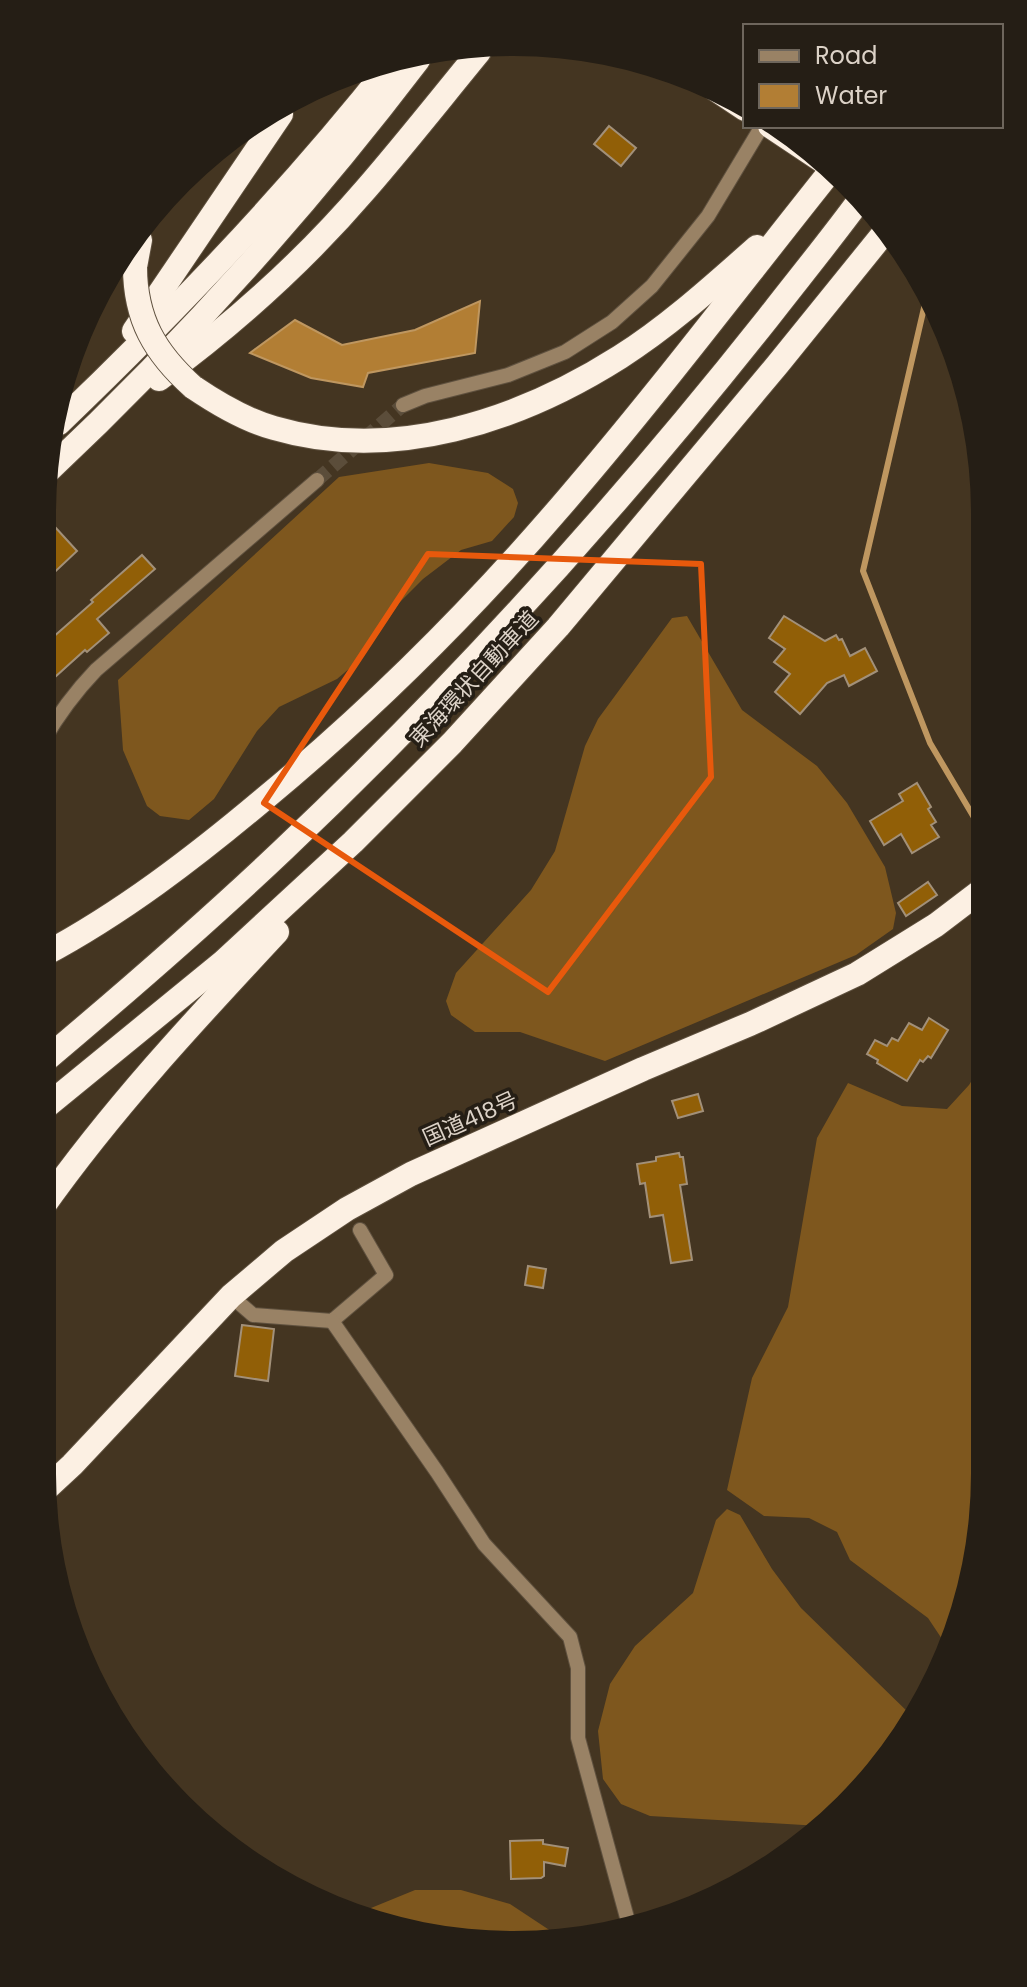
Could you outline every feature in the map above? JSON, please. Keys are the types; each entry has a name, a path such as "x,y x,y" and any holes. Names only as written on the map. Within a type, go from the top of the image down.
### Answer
{"highway":[{"path":"105,418 196,352 294,264 365,191 474,58"},
{"path":"59,461 105,418 265,246 412,68"},
{"path":"67,415 206,278 266,213 381,76"},
{"path":"85,398 275,123"},
{"path":"56,948 137,897 240,819 362,715 433,645 567,500 825,179"},
{"path":"138,253 135,267 138,305 145,325 167,361 193,387 229,409 272,428 337,440 379,440 442,433 513,412 589,375 656,332 713,286 814,192"},
{"name":"東海環状自動車道","path":"56,1051 173,951 283,850 494,637 625,491 726,371 854,208"},
{"name":"東海環状自動車道","path":"56,1099 223,962 353,842 452,743 558,627 879,239"},
{"path":"56,1188 129,1094 189,1025 452,743"},
{"name":"国道418号","path":"56,1480 231,1296 284,1251 347,1209 411,1174 857,974 936,925 971,898"}],"street":[{"path":"403,405 425,396 508,375 565,352 612,322 652,286 708,216 761,128"},
{"path":"56,719 96,670 317,480"},
{"path":"231,1296 253,1315 332,1321 386,1275 360,1230"},
{"path":"332,1321 484,1544 570,1637 578,1668 578,1738 627,1916"}],"highlighted area":[{"path":"428,554 701,564 711,777 548,992 264,803"}],"shaded area":[{"path":"429,463 488,473 513,489 518,503 514,517 492,541 461,550 423,579 399,603 363,657 337,679 279,707 257,731 214,799 189,820 160,816 147,806 123,750 118,680 339,477"},
{"path":"687,616 742,710 817,766 847,803 885,867 896,913 893,929 856,955 605,1061 520,1032 475,1032 451,1015 446,1001 456,973 531,890 555,851 585,746 598,719 672,618"},
{"path":"971,1082 970,1503 962,1563 941,1637 928,1618 850,1560 837,1532 809,1518 764,1516 727,1490 752,1378 788,1307 817,1138 848,1083 902,1106 947,1109"},
{"path":"727,1509 740,1515 772,1569 801,1608 905,1710 857,1775 805,1825 650,1816 621,1804 603,1779 598,1731 610,1684 635,1646 693,1593 716,1520"},
{"path":"415,1890 461,1890 510,1904 549,1929 514,1931 454,1927 371,1908"}],"water":[{"path":"480,301 475,353 368,373 363,387 311,378 250,353 295,320 342,345 415,330"}],"building":[{"path":"609,126 636,148 621,166 594,144"},
{"path":"56,528 77,551 56,571"},
{"path":"142,555 155,569 97,619 109,633 56,676 56,635 93,602 91,600"},
{"path":"784,616 825,641 836,635 839,640 842,639 850,656 865,648 877,671 849,686 844,675 827,683 800,714 775,692 790,674 774,662 785,649 769,638"},
{"path":"917,783 931,807 928,809 936,822 931,825 939,837 912,853 901,834 884,845 870,821 903,801 899,794"},
{"path":"928,882 937,895 906,916 898,903"},
{"path":"929,1018 948,1030 931,1058 928,1056 923,1062 920,1060 907,1081 867,1054 875,1040 887,1046 892,1038 898,1041 909,1023 922,1030"},
{"path":"698,1094 703,1111 678,1118 672,1101"},
{"path":"679,1153 683,1157 687,1184 680,1185 692,1260 671,1263 663,1215 650,1217 645,1183 640,1184 637,1164"},
{"path":"528,1266 546,1269 543,1288 525,1285"},
{"path":"242,1325 274,1329 268,1381 235,1376"},
{"path":"543,1840 543,1844 568,1848 565,1866 544,1862 544,1876 541,1878 511,1879 510,1841"}],"waterway":[{"path":"924,310 863,571 930,743 971,812"}],"tunnel":[{"path":"317,480 403,405"}]}
